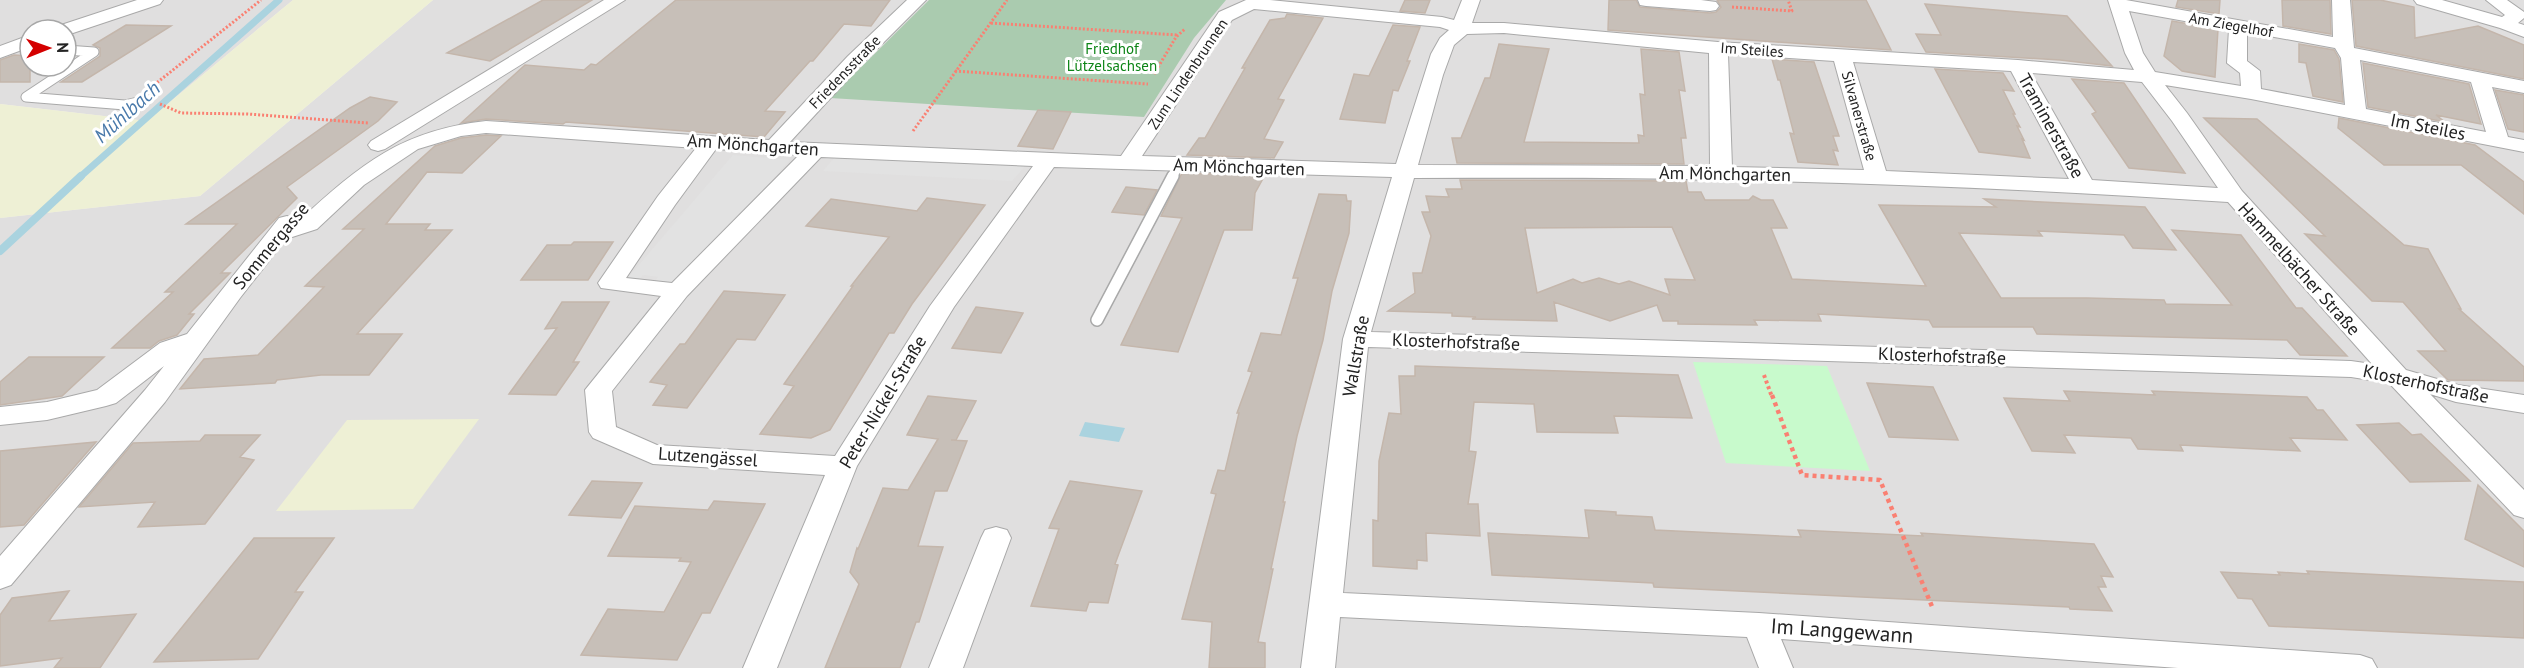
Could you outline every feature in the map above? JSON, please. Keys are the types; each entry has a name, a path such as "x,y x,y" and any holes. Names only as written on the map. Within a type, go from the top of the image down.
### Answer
{"street":[{"path":"78,25 154,0"},
{"name":"Sommergasse","path":"1,574 155,396 276,235 321,189 374,148 616,0"},
{"name":"Friedensstraße","path":"775,146 855,60 918,0"},
{"path":"1464,29 1463,20 1470,0"},
{"path":"1629,40 1647,0 1710,6"},
{"path":"2341,0 2345,48 2350,57 2356,114"},
{"path":"2423,0 2506,24 2524,32"},
{"path":"2495,0 2517,15 2506,24"},
{"name":"Im Steiles","path":"1257,2 1442,22 1464,29 1504,28 1718,48 2018,66 2148,77 2251,93 2524,146"},
{"name":"Zum Lindenbrunnen","path":"1127,163 1225,16 1257,2"},
{"name":"Am Ziegelhof","path":"2118,2 2524,87"},
{"name":"Hammelbächer Straße","path":"2118,2 2134,53 2148,77 2180,117 2234,196 2397,376 2524,508"},
{"path":"2238,27 2238,63 2250,71 2251,93"},
{"name":"Wallstraße","path":"1318,668 1356,339 1404,171 1445,42 1452,34 1464,29"},
{"path":"0,52 18,46"},
{"path":"1718,48 1721,173"},
{"name":"Silvanerstraße","path":"1842,55 1877,177"},
{"name":"Traminerstraße","path":"2018,66 2084,186"},
{"name":"Im Steiles","path":"2480,79 2499,141"},
{"name":"Am Mönchgarten","path":"276,235 309,224 356,180 411,145 459,130 486,127 816,150 1048,160 1404,171 1721,173 1877,177 2084,186 2234,196"},
{"path":"678,291 610,283 666,201 711,142"},
{"name":"Lutzengässel","path":"816,150 678,291 598,390 603,432 653,454 843,466"},
{"name":"Peter-Nickel-Straße","path":"760,668 843,466 942,306 1048,160"},
{"path":"0,416 47,411 106,397 169,349 199,339"},
{"name":"Klosterhofstraße","path":"1356,339 2351,369 2397,376 2456,393 2524,404"},
{"path":"946,668 996,537"},
{"name":"Im Langgewann","path":"1324,604 1759,625 2360,668"},
{"path":"1759,625 1776,668"}],"lane":[{"path":"78,51 94,52 78,63"},
{"path":"55,78 26,97 125,105 142,101"},
{"path":"1097,320 1179,165"}],"path":[{"path":"261,0 148,90 141,97 142,101 170,106 174,111 312,118 408,128"},
{"path":"932,104 1007,0"},
{"path":"1710,6 1792,11 1788,0"},
{"path":"991,23 1179,35"},
{"path":"955,71 1148,84"},
{"path":"1755,351 1802,476 1880,480 1944,638"}],"shaded area":[{"path":"0,0 293,0 147,121 0,104"},
{"path":"433,0 2524,0 2524,668 0,668 0,218 200,196"},
{"path":"733,155 790,160 675,286 653,284 658,277 643,275 637,282 626,280"},
{"path":"835,157 1025,166 1012,181 823,171"}],"green space":[{"path":"293,0 433,0 200,196 0,218 0,104 147,121"},
{"name":"Friedhof Lützelsachsen","path":"929,0 1226,0 1194,38 1144,117 830,98"},
{"path":"1693,362 1827,366 1870,471 1726,463"},
{"path":"479,419 413,509 276,511 347,420"}],"water":[{"path":"1085,422 1125,428 1119,442 1079,436"}],"building":[{"path":"543,0 592,0 490,61 447,53"},
{"path":"676,0 890,0 871,26 844,24 813,61 810,61 765,111 785,112 764,137 566,122 563,124 486,119 461,123 525,65 584,70 591,64 596,65"},
{"path":"1405,0 1430,0 1425,13 1400,11"},
{"path":"1609,0 1636,0 1640,7 1710,13 1716,12 1721,7 1717,0 1866,0 1891,50 1608,30"},
{"path":"2178,0 2220,0 2219,14 2176,7"},
{"path":"2282,0 2330,0 2331,34 2283,26"},
{"path":"2352,0 2380,0 2414,7 2415,38 2478,26 2524,45 2524,79 2356,46"},
{"path":"1925,4 2067,16 2112,66 2060,60 1926,52 1916,34 1941,35"},
{"path":"1287,14 1323,18 1278,99 1284,100 1264,139 1283,142 1274,158 1187,155 1199,138 1205,138 1270,20 1285,18"},
{"path":"2172,21 2218,29 2215,77 2182,71 2164,56"},
{"path":"126,25 171,26 82,82 61,82 67,78 78,78 78,71 100,56 100,48 93,45"},
{"path":"1393,25 1420,27 1398,91 1393,90 1385,123 1340,119 1354,74 1369,76"},
{"path":"1499,44 1549,49 1524,142 1639,143 1638,135 1644,136 1640,94 1645,95 1641,49 1679,52 1685,91 1679,90 1686,138 1681,138 1684,164 1457,163 1452,138 1461,138 1485,78 1490,78"},
{"path":"2299,44 2334,50 2339,59 2343,102 2313,96 2306,63 2299,62"},
{"path":"18,55 18,78 30,78 30,82 0,82 0,60"},
{"path":"1772,59 1814,62 1839,136 1833,136 1838,151 1833,150 1838,165 1798,162 1790,133 1794,134"},
{"path":"2363,63 2469,84 2481,124 2436,115 2445,122 2368,107"},
{"path":"1935,69 2003,73 2014,91 2003,90 2015,114 2013,114 2020,127 2017,126 2030,158 1979,152"},
{"path":"2072,79 2124,83 2185,173 2129,168 2092,114 2096,112"},
{"path":"2495,90 2524,95 2524,132 2508,129"},
{"path":"370,97 397,102 378,121 287,187 297,198 221,273 230,273 189,314 194,314 177,335 159,341 150,348 112,348 173,292 165,292 237,224 186,224 350,108"},
{"path":"1038,110 1071,112 1053,149 1018,146"},
{"path":"2204,118 2257,119 2404,245 2428,249 2461,309 2459,309 2524,367 2524,381 2448,380 2418,351 2446,351 2403,302 2372,301 2305,234 2325,236"},
{"path":"2339,118 2475,145 2524,182 2524,214 2461,165 2384,165 2338,128"},
{"path":"501,136 462,173 427,172 386,224 430,224 425,230 452,230 357,334 402,334 369,375 321,375 277,380 275,383 180,389 204,359 258,355 324,287 305,286 364,229 343,229 435,146 461,138"},
{"path":"1182,173 1265,175 1255,193 1252,230 1224,230 1178,352 1121,345 1182,218 1161,216"},
{"path":"1460,180 1686,181 1688,192 1701,192 1705,200 1749,200 1753,196 1761,200 1773,200 1787,228 1771,228 1792,279 1926,286 1879,205 1996,207 1984,199 2145,207 2176,250 2133,248 2124,235 2038,231 2042,236 1959,233 2001,298 2164,300 2166,304 2232,305 2172,230 2241,235 2296,308 2302,308 2347,356 2300,355 2287,340 2037,334 2033,327 1933,327 1929,320 1818,314 1821,321 1754,320 1757,325 1678,324 1678,321 1663,321 1657,305 1610,321 1554,302 1557,321 1472,319 1476,317 1452,316 1452,313 1388,311 1415,293 1413,273 1422,273 1431,236 1422,212 1430,212 1426,196 1449,197 1446,189 1462,189","holes":["1672,227 1695,280 1665,279 1670,295 1629,281 1619,284 1599,278 1582,283 1573,279 1537,293 1525,228"]},
{"path":"1126,187 1157,190 1144,215 1112,212"},
{"path":"1319,194 1346,195 1347,201 1351,201 1349,233 1332,291 1323,340 1297,436 1283,502 1285,502 1258,642 1265,643 1265,668 1209,668 1212,622 1182,619 1216,494 1211,493 1218,470 1225,471 1239,413 1237,413 1252,372 1248,371 1261,333 1281,335 1298,278 1293,278"},
{"path":"927,198 985,205 912,304 894,333 889,333 830,430 811,438 760,434 794,386 784,384 853,286 851,286 889,237 806,226 831,199 917,211"},
{"path":"574,242 613,242 588,280 521,280 547,245 571,245"},
{"path":"724,291 785,295 755,340 737,339 687,408 653,405 667,385 650,382 680,344 685,344"},
{"path":"562,302 609,302 573,362 579,362 556,395 509,394 557,328 545,329"},
{"path":"976,307 1023,313 1001,353 952,348"},
{"path":"29,357 104,357 62,396 0,405 0,382"},
{"path":"1415,366 1678,375 1692,418 1614,416 1618,433 1537,432 1534,404 1474,402 1469,451 1476,452 1468,504 1478,504 1480,536 1426,533 1427,561 1417,560 1417,569 1373,566 1373,520 1378,521 1379,461 1389,413 1401,414 1399,376 1415,376"},
{"path":"1867,383 1933,387 1958,440 1889,437"},
{"path":"2064,391 2155,395 2152,391 2307,397 2317,410 2323,410 2347,440 2290,438 2300,451 2180,445 2183,451 2138,449 2131,438 2064,435 2075,453 2032,451 2004,398 2070,401"},
{"path":"928,396 976,401 956,440 951,440 967,441 947,491 935,491 918,546 943,547 919,622 916,622 900,668 825,668 859,584 850,572 857,548 883,488 908,490 938,439 907,435"},
{"path":"2399,423 2412,435 2421,434 2470,481 2410,482 2357,425"},
{"path":"205,435 260,435 240,457 254,460 205,524 138,527 155,502 79,507 133,443 200,441"},
{"path":"96,442 24,525 0,527 0,451"},
{"path":"592,481 642,483 621,518 569,515"},
{"path":"1070,481 1142,491 1115,564 1118,565 1108,603 1089,602 1086,611 1031,606 1059,529 1049,528"},
{"path":"2478,485 2524,531 2524,567 2465,539"},
{"path":"714,501 765,504 710,613 702,613 677,660 581,655 608,609 664,612 691,562 679,561 681,558 608,556 635,506 708,510"},
{"path":"1585,510 1652,517 1655,530 1801,537 1798,530 1923,536 1921,533 2094,544 2113,577 2101,576 2106,587 2098,587 2112,611 1654,587 1653,583 1492,575 1488,533 1589,538"},
{"path":"254,538 334,538 295,592 303,592 258,659 154,662"},
{"path":"2307,571 2524,582 2524,638 2269,626 2252,599 2238,598 2221,572 2280,575 2278,572 2309,574"},
{"path":"69,591 49,621 136,614 100,668 54,668 62,658 0,666 0,615 12,598"}],"waterway":[{"name":"Mühlbach","path":"80,177 279,0"},
{"name":"Mühlbach","path":"0,251 81,176"}]}
